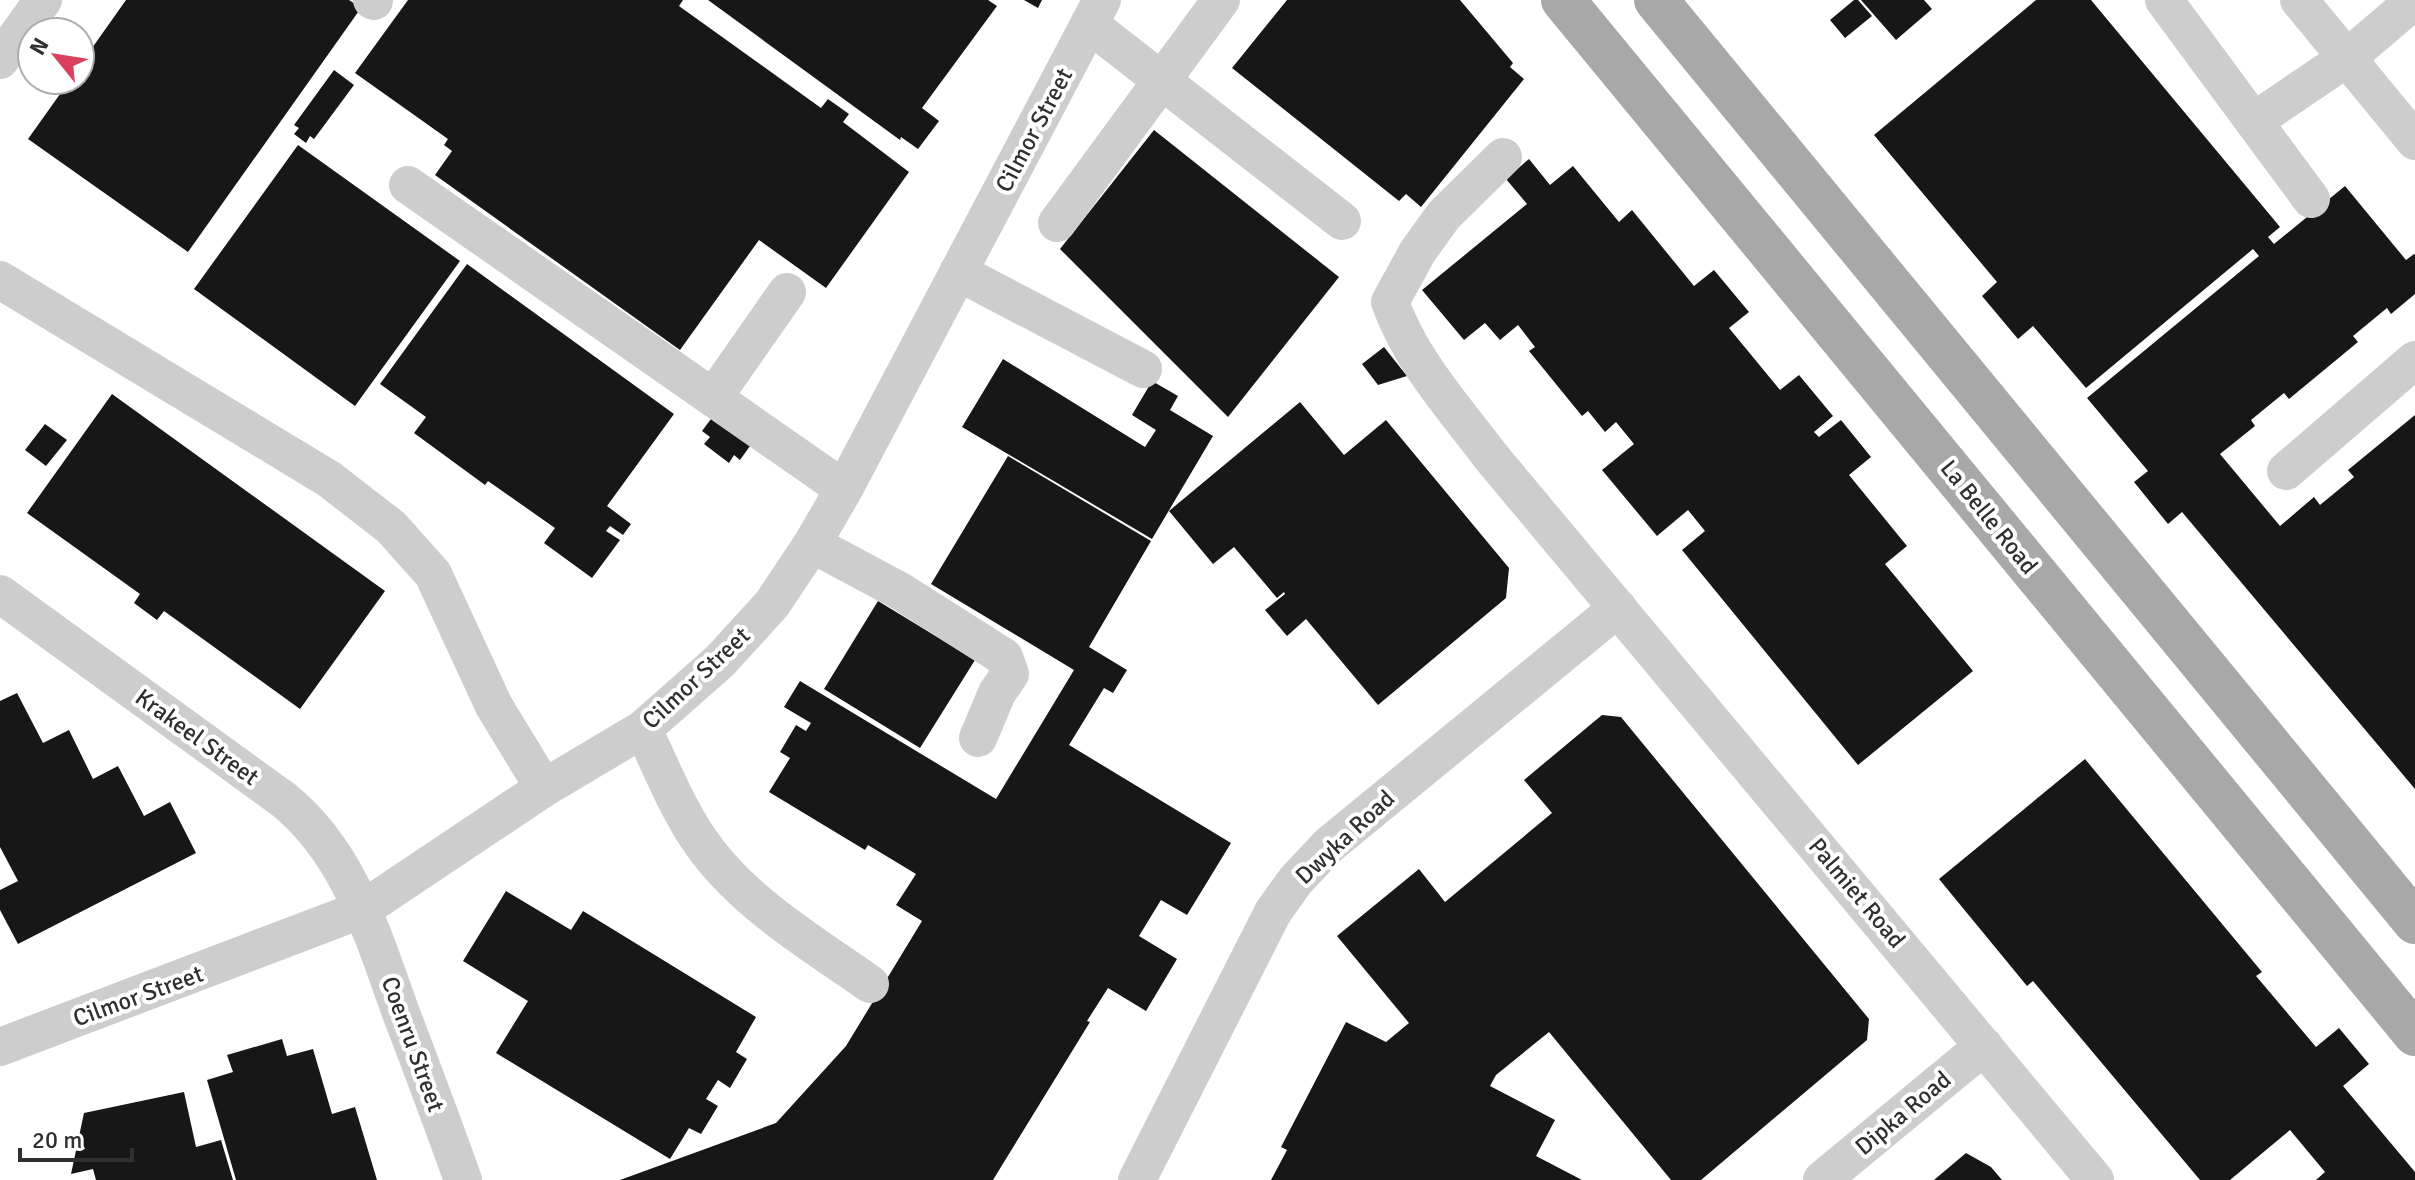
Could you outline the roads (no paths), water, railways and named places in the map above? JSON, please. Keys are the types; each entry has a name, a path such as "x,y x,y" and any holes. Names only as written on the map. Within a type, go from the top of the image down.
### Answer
{"main road":[{"name":"La Belle Road","path":"1563,0 2415,1034"},
{"path":"1656,0 2415,922"}],"street":[{"path":"0,60 43,0"},
{"path":"1057,223 1221,0"},
{"path":"2164,0 2311,199"},
{"path":"2299,0 2415,141"},
{"path":"2254,121 2347,58 2415,0"},
{"path":"1096,12 1163,80 1342,221"},
{"name":"Cilmor Street","path":"0,1047 363,909 544,788 643,729 720,661 772,604 844,489 1096,12"},
{"name":"Palmiet Road","path":"1503,157 1444,215 1418,251 1390,302 1398,325 1425,369 1492,458 2095,1180"},
{"path":"408,185 844,489"},
{"path":"958,272 1143,369"},
{"path":"0,280 329,479 391,527 433,574 494,706 544,788"},
{"path":"713,398 787,292"},
{"path":"2286,471 2415,360"},
{"path":"812,544 900,591 1004,657 1010,674 997,693 978,738"},
{"name":"Krakeel Street","path":"0,594 299,812 332,851 363,909"},
{"name":"Dwyka Road","path":"1137,1180 1273,912 1296,880 1329,845 1618,608"},
{"path":"643,729 698,839 743,891 870,984"},
{"name":"Coenru Street","path":"363,909 463,1180"},
{"name":"Dipka Road","path":"1822,1180 1984,1046"}]}
